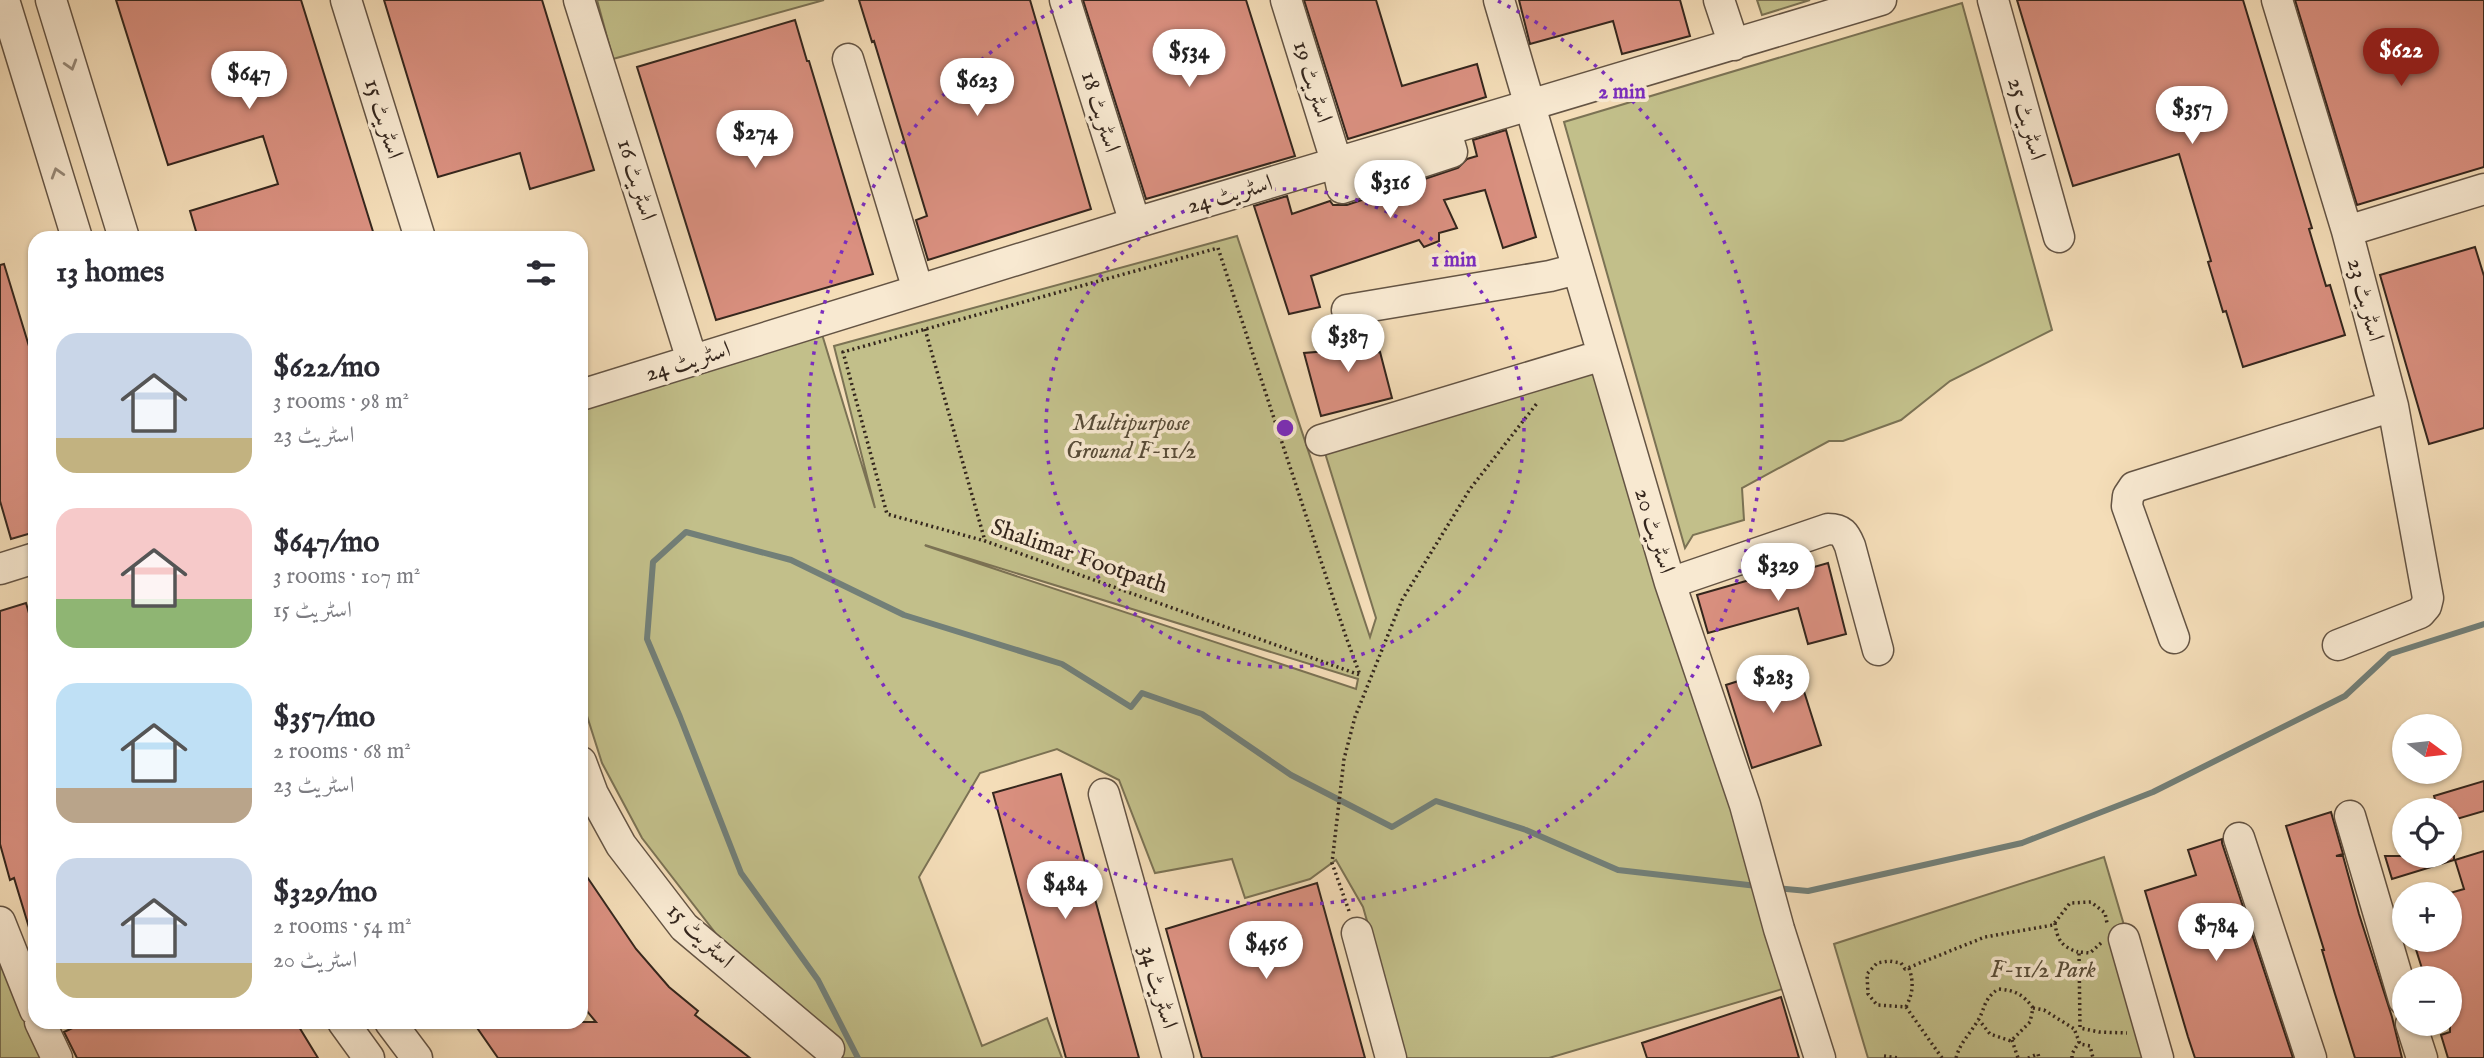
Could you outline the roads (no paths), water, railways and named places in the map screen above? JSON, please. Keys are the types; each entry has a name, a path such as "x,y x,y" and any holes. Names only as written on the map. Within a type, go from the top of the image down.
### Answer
{"street":[{"path":"5,0 75,231"},
{"path":"51,0 122,231"},
{"name":"اسٹریٹ 15","path":"346,0 418,231"},
{"name":"اسٹریٹ 16","path":"579,0 692,360"},
{"name":"اسٹریٹ 18","path":"1065,0 1135,223"},
{"name":"اسٹریٹ 19","path":"1286,0 1337,164"},
{"name":"اسٹریٹ 20","path":"1499,0 1670,583 1745,805 1779,929 1820,1058"},
{"path":"1719,0 1734,44"},
{"name":"اسٹریٹ 24","path":"588,393 1135,223 1881,0"},
{"name":"اسٹریٹ 25","path":"1993,0 2059,237"},
{"name":"اسٹریٹ 23","path":"2277,0 2347,231 2393,406 2428,598 2420,613 2338,645"},
{"path":"848,60 918,290"},
{"path":"2347,231 2484,189"},
{"path":"1347,310 1550,276 1577,269"},
{"path":"1321,440 1603,355"},
{"path":"2174,638 2127,506 2128,496 2134,487 2393,406"},
{"path":"1670,583 1828,529 1838,529 1844,533 1850,546 1878,650"},
{"path":"0,569 28,560"},
{"name":"اسٹریٹ 15","path":"588,781 621,845 684,927 829,1049"},
{"name":"اسٹریٹ 34","path":"1104,794 1178,1058"},
{"path":"2350,816 2394,966"},
{"path":"2239,838 2311,1058"},
{"path":"0,922 28,992"},
{"path":"1357,933 1391,1058"},
{"path":"2112,937 2150,1030 2158,1058"},
{"path":"43,1029 57,1058"},
{"path":"348,1029 369,1058"},
{"path":"395,1029 416,1058"},
{"path":"2416,1036 2422,1058"}],"waterway":[{"path":"858,1058 818,980 741,873 647,639 653,562 686,532 791,560 904,615 1062,664 1131,707 1142,693 1202,714 1291,775 1392,827 1436,801 1526,830 1618,870 1757,886"},
{"path":"1775,888 1808,891 2022,843 2153,792 2345,696 2390,654 2484,624"}],"park label":[{"name":"Multipurpose Ground F-11/2","path":"1131,437"},
{"name":"F-11/2 Park","path":"2043,970"}]}
